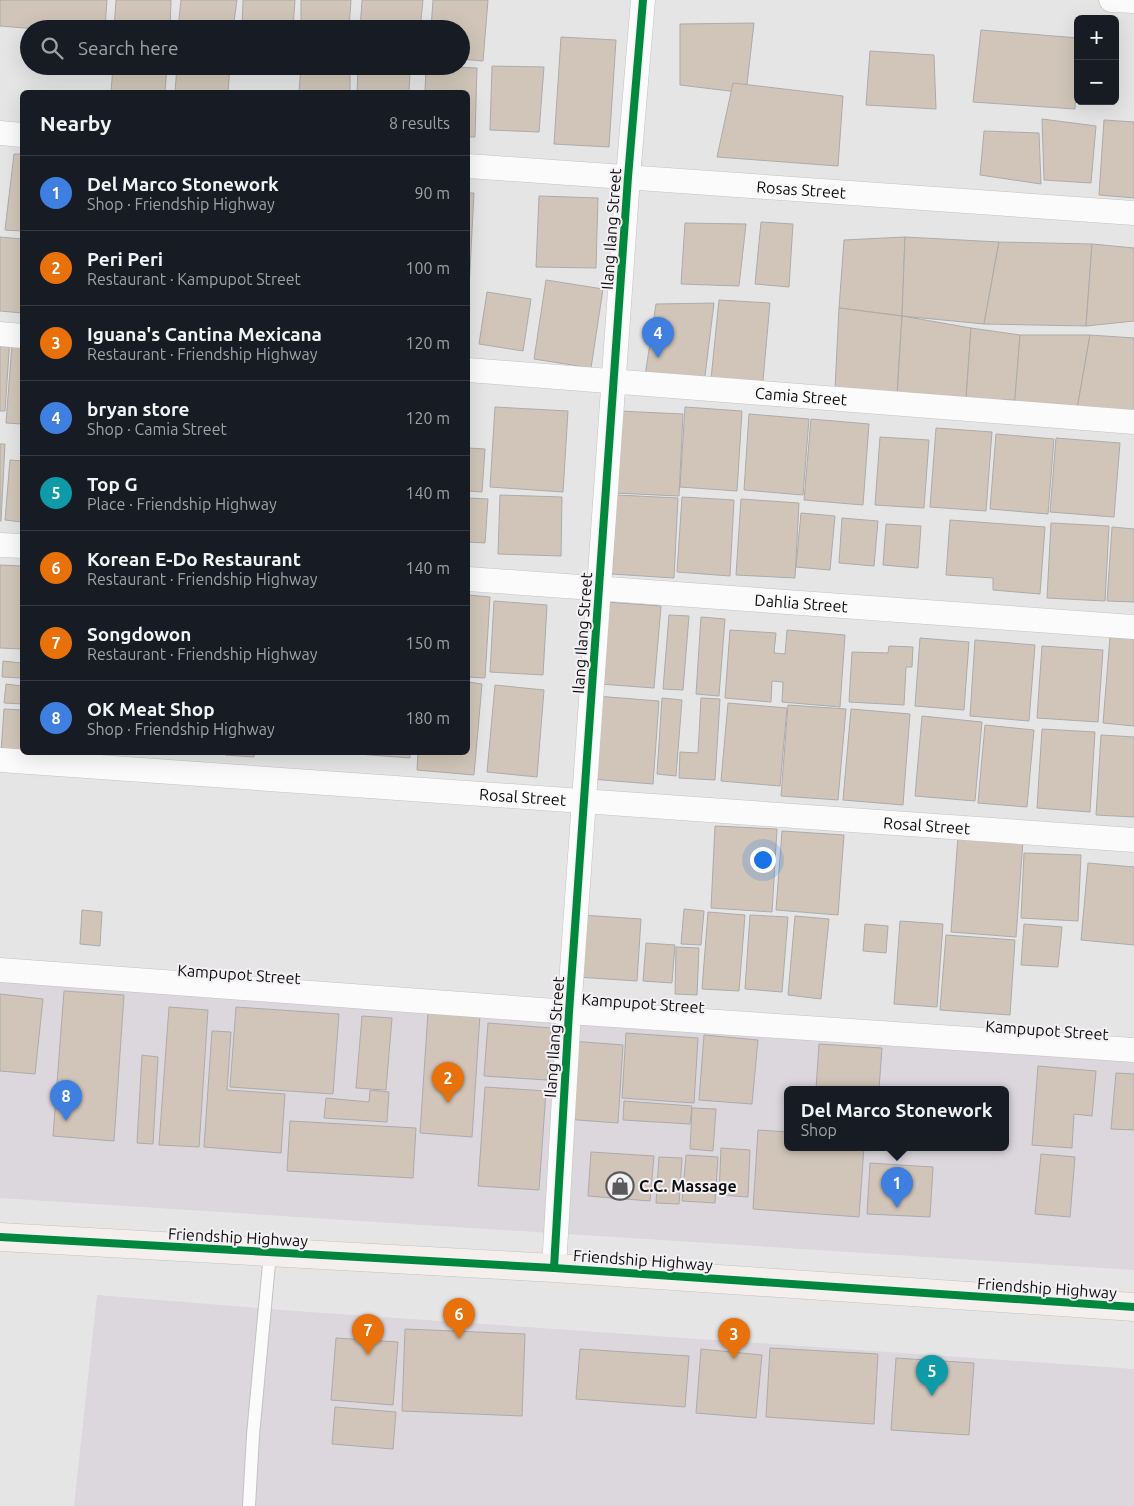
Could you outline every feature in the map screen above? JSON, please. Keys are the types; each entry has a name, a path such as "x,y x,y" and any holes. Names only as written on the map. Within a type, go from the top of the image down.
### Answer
{"main road":[{"name":"Friendship Highway","path":"0,1237 554,1268 1134,1307"}],"street":[{"name":"Ilang Ilang Street","path":"554,1268 569,1012 628,177 643,0"},
{"path":"1112,0 1134,1"},
{"path":"0,133 20,135"},
{"name":"Rosas Street","path":"470,166 1134,213"},
{"path":"0,334 20,336"},
{"name":"Camia Street","path":"470,370 1134,422"},
{"path":"0,544 20,546"},
{"name":"Dahlia Street","path":"470,579 1134,627"},
{"name":"Rosal Street","path":"0,760 1134,840"},
{"name":"Kampupot Street","path":"0,970 569,1012 1134,1050"}],"lane":[{"path":"249,1506 253,1435 270,1253"}],"shaded area":[{"path":"0,975 1134,1057 1134,1270 0,1198"},
{"path":"97,1295 295,1311 1134,1369 1134,1506 74,1506"}],"building":[{"path":"0,0 107,0 106,20 20,20 20,28 0,26"},
{"path":"116,0 171,0 170,20 115,20"},
{"path":"181,0 237,0 234,20 179,20"},
{"path":"243,0 295,0 294,20 242,20"},
{"path":"301,0 351,0 350,20 301,20"},
{"path":"362,0 423,0 421,20 361,20"},
{"path":"433,0 488,0 483,61 470,60 470,20 432,20"},
{"path":"754,23 746,93 680,85 680,24"},
{"path":"981,30 1074,38 1075,109 973,102"},
{"path":"561,37 616,40 609,147 554,144"},
{"path":"870,51 934,55 936,109 866,105"},
{"path":"492,66 544,67 539,132 490,130"},
{"path":"470,68 477,68 475,137 470,137 470,90 425,90 426,75 470,75"},
{"path":"112,75 166,75 165,90 111,90"},
{"path":"176,75 229,75 228,90 175,90"},
{"path":"300,75 350,75 350,90 299,90"},
{"path":"358,75 410,75 409,90 357,90"},
{"path":"733,83 843,96 838,166 717,157"},
{"path":"1042,119 1096,126 1091,183 1044,180"},
{"path":"1104,120 1134,122 1134,198 1099,195"},
{"path":"984,131 1039,133 1041,184 980,175"},
{"path":"14,154 20,154 20,231 5,230"},
{"path":"470,193 474,193 470,270"},
{"path":"539,196 598,198 596,268 536,267"},
{"path":"761,222 793,224 789,287 755,284"},
{"path":"685,223 746,224 739,286 681,284"},
{"path":"0,237 20,239 20,313 0,311"},
{"path":"905,237 902,316 839,308 844,240"},
{"path":"905,237 999,242 984,324 902,316"},
{"path":"999,242 1092,244 1086,326 984,324"},
{"path":"1092,244 1134,248 1134,321 1086,326"},
{"path":"546,280 603,289 591,368 534,359"},
{"path":"487,292 531,299 523,351 479,344"},
{"path":"719,300 770,303 762,391 710,389"},
{"path":"714,303 704,384 643,389 656,304"},
{"path":"839,308 902,316 897,396 835,389"},
{"path":"902,316 971,328 966,399 897,396"},
{"path":"971,328 1020,335 1015,400 966,399"},
{"path":"1020,335 1090,335 1077,409 1014,410"},
{"path":"1090,335 1134,338 1134,412 1077,409"},
{"path":"0,336 10,337 5,411 0,411"},
{"path":"12,344 20,345 20,424 6,423"},
{"path":"495,407 568,411 563,492 490,487"},
{"path":"685,407 742,411 737,491 680,487"},
{"path":"619,411 683,414 679,496 614,493"},
{"path":"749,414 809,419 803,495 744,490"},
{"path":"811,419 869,424 863,505 804,500"},
{"path":"936,428 992,432 986,511 930,507"},
{"path":"996,434 1054,439 1048,514 990,509"},
{"path":"880,437 929,440 924,508 875,505"},
{"path":"1056,438 1120,443 1114,517 1050,512"},
{"path":"0,444 5,444 1,521 0,521"},
{"path":"470,448 485,449 482,492 470,491"},
{"path":"10,460 20,461 20,522 5,520"},
{"path":"500,495 562,497 561,556 498,554"},
{"path":"617,495 678,498 674,578 612,574"},
{"path":"682,497 734,500 730,576 677,572"},
{"path":"470,498 488,499 485,543 470,542"},
{"path":"741,499 799,503 795,578 736,575"},
{"path":"801,513 835,516 830,570 796,567"},
{"path":"842,518 878,521 874,566 839,563"},
{"path":"950,520 1045,527 1040,594 993,590 993,578 946,575"},
{"path":"1051,523 1109,526 1105,601 1047,598"},
{"path":"886,524 921,526 918,568 883,565"},
{"path":"1112,527 1134,529 1134,602 1107,601"},
{"path":"0,565 20,566 20,649 0,648"},
{"path":"470,595 490,597 485,678 470,677"},
{"path":"494,601 547,605 543,675 490,672"},
{"path":"606,602 661,606 654,688 600,684"},
{"path":"669,615 689,616 683,690 663,689"},
{"path":"701,617 725,619 719,696 696,694"},
{"path":"730,630 776,633 774,653 785,654 787,630 845,635 840,707 782,702 783,682 772,681 771,702 725,698"},
{"path":"1110,637 1134,639 1134,726 1103,723"},
{"path":"920,638 969,642 964,710 915,706"},
{"path":"975,640 1035,645 1029,721 970,716"},
{"path":"889,646 913,647 912,667 906,667 904,705 849,702 852,652 888,653"},
{"path":"1042,646 1103,650 1098,722 1037,718"},
{"path":"3,661 20,663 20,678 2,677"},
{"path":"470,682 482,684 474,775 417,770 418,755 470,755"},
{"path":"6,684 20,686 20,704 4,703"},
{"path":"495,685 544,690 537,777 487,772"},
{"path":"596,696 659,701 653,784 590,779"},
{"path":"662,698 682,700 676,776 657,774"},
{"path":"701,698 720,699 715,780 679,778 680,752 698,753"},
{"path":"728,703 787,708 780,786 721,781"},
{"path":"788,705 846,709 838,800 781,796"},
{"path":"4,709 20,710 20,752 1,752"},
{"path":"851,709 910,714 903,805 843,800"},
{"path":"922,716 982,722 975,801 915,796"},
{"path":"985,725 1034,730 1027,807 978,803"},
{"path":"1042,729 1095,732 1090,812 1037,808"},
{"path":"1101,735 1134,737 1134,817 1096,815"},
{"path":"225,755 254,755 254,757"},
{"path":"370,755 410,755 410,758"},
{"path":"715,826 777,829 772,912 711,908"},
{"path":"782,831 844,835 838,915 776,910"},
{"path":"958,836 1023,841 1016,937 951,932"},
{"path":"1024,853 1081,855 1078,921 1021,918"},
{"path":"1088,863 1134,867 1134,945 1081,940"},
{"path":"684,909 704,911 701,945 681,944"},
{"path":"82,910 102,912 100,946 80,944"},
{"path":"708,912 745,915 739,991 702,989"},
{"path":"581,915 641,919 637,981 577,977"},
{"path":"750,915 788,917 782,992 745,989"},
{"path":"795,916 829,919 821,999 788,995"},
{"path":"900,921 943,924 937,1007 894,1004"},
{"path":"865,924 888,926 886,953 863,951"},
{"path":"1024,924 1062,927 1058,967 1021,965"},
{"path":"946,935 1015,940 1010,1015 940,1010"},
{"path":"646,943 675,945 672,983 643,981"},
{"path":"676,947 699,948 697,995 675,994"},
{"path":"64,991 124,995 114,1141 53,1136"},
{"path":"0,994 43,999 35,1074 0,1071"},
{"path":"169,1007 208,1010 199,1147 159,1145"},
{"path":"236,1007 339,1014 333,1094 230,1087"},
{"path":"428,1012 480,1015 472,1137 420,1133"},
{"path":"362,1016 392,1018 386,1090 356,1088"},
{"path":"488,1023 551,1028 547,1080 484,1076"},
{"path":"212,1031 231,1032 227,1090 285,1094 281,1153 204,1147"},
{"path":"626,1033 698,1038 694,1103 622,1098"},
{"path":"704,1035 758,1040 752,1104 699,1100"},
{"path":"571,1041 623,1045 618,1123 565,1119"},
{"path":"819,1044 882,1048 879,1086 816,1086"},
{"path":"142,1055 158,1057 153,1144 137,1143"},
{"path":"1038,1066 1096,1071 1092,1116 1074,1114 1072,1148 1032,1145"},
{"path":"1116,1073 1134,1074 1134,1130 1111,1129"},
{"path":"485,1087 546,1091 539,1190 478,1186"},
{"path":"370,1090 389,1092 387,1122 324,1118 326,1098 369,1102"},
{"path":"624,1101 692,1106 690,1124 623,1120"},
{"path":"692,1108 716,1109 713,1151 690,1149"},
{"path":"290,1121 416,1128 413,1178 287,1171"},
{"path":"758,1130 784,1132 784,1151 864,1151 859,1217 753,1209"},
{"path":"721,1148 750,1150 748,1197 719,1195"},
{"path":"591,1152 654,1156 650,1201 588,1196"},
{"path":"1041,1154 1075,1157 1070,1217 1035,1214"},
{"path":"686,1155 718,1157 715,1203 682,1201"},
{"path":"659,1157 682,1158 679,1204 656,1203"},
{"path":"870,1163 933,1167 930,1217 867,1214"},
{"path":"405,1329 525,1334 522,1416 402,1411"},
{"path":"336,1338 398,1342 393,1405 331,1400"},
{"path":"770,1348 878,1354 874,1424 766,1417"},
{"path":"580,1349 689,1356 685,1407 576,1399"},
{"path":"701,1349 762,1355 756,1418 696,1413"},
{"path":"896,1358 974,1363 969,1435 891,1430"},
{"path":"335,1407 396,1412 393,1449 332,1444"}],"cycle path":[{"path":"554,1268 569,1012 628,177 643,0"},
{"path":"0,1237 554,1268 1134,1307"}],"place":[{"name":"bryan store","path":"658,358"},
{"name":"Peri Peri","path":"448,1103"},
{"name":"OK Meat Shop","path":"66,1121"},
{"name":"C.C. Massage","path":"620,1186"},
{"name":"Del Marco Stonework","path":"897,1208"},
{"name":"Korean E-Do Restaurant","path":"459,1339"},
{"name":"Songdowon","path":"368,1355"},
{"name":"Iguana's Cantina Mexicana","path":"734,1359"},
{"name":"Top G","path":"932,1396"}]}
